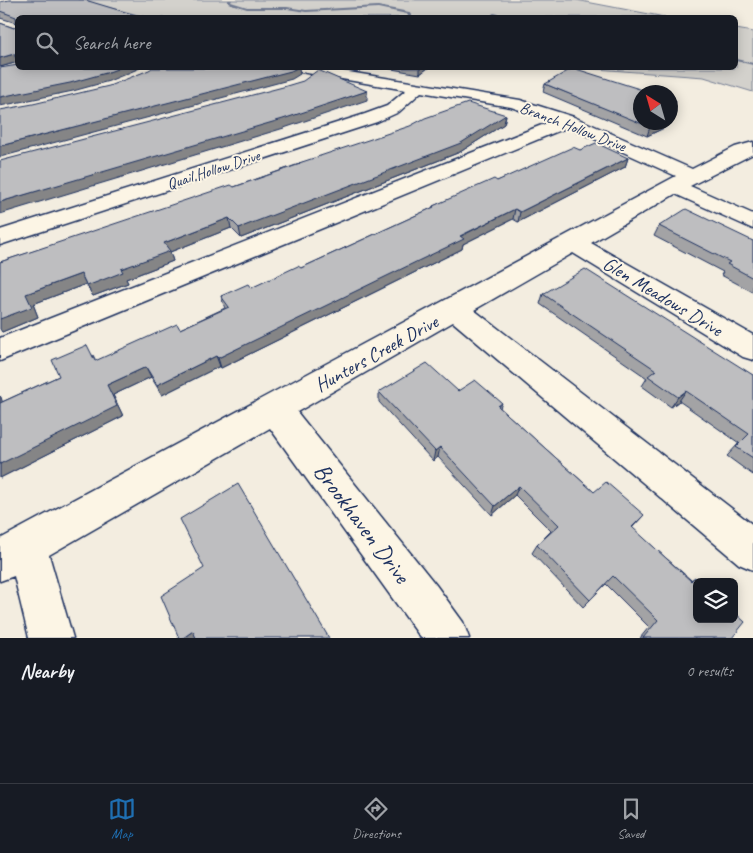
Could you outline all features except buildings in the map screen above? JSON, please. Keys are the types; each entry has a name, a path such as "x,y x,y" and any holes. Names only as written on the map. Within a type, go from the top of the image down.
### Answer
{"street":[{"name":"Branch Hollow Drive","path":"300,76 318,70 514,103 568,121 682,181 753,222"},
{"name":"Quail Hollow Drive","path":"0,238 371,118 394,109 418,88"},
{"path":"0,350 568,121"},
{"name":"Hunters Creek Drive","path":"13,554 682,181 742,150 753,148"},
{"name":"Glen Meadows Drive","path":"572,242 753,349"},
{"path":"454,309 753,550"},
{"name":"Brookhaven Drive","path":"275,409 421,600 447,638"},
{"path":"13,554 52,638"}],"shaded area":[{"path":"79,0 576,0 655,15 138,15"},
{"path":"738,29 753,32 753,92 704,77 609,70 738,70"}],"waterway":[{"path":"230,0 229,2 247,8 287,8 306,11 378,7 408,13 409,15"},
{"path":"494,15 498,15"},
{"path":"738,60 753,64"}]}
